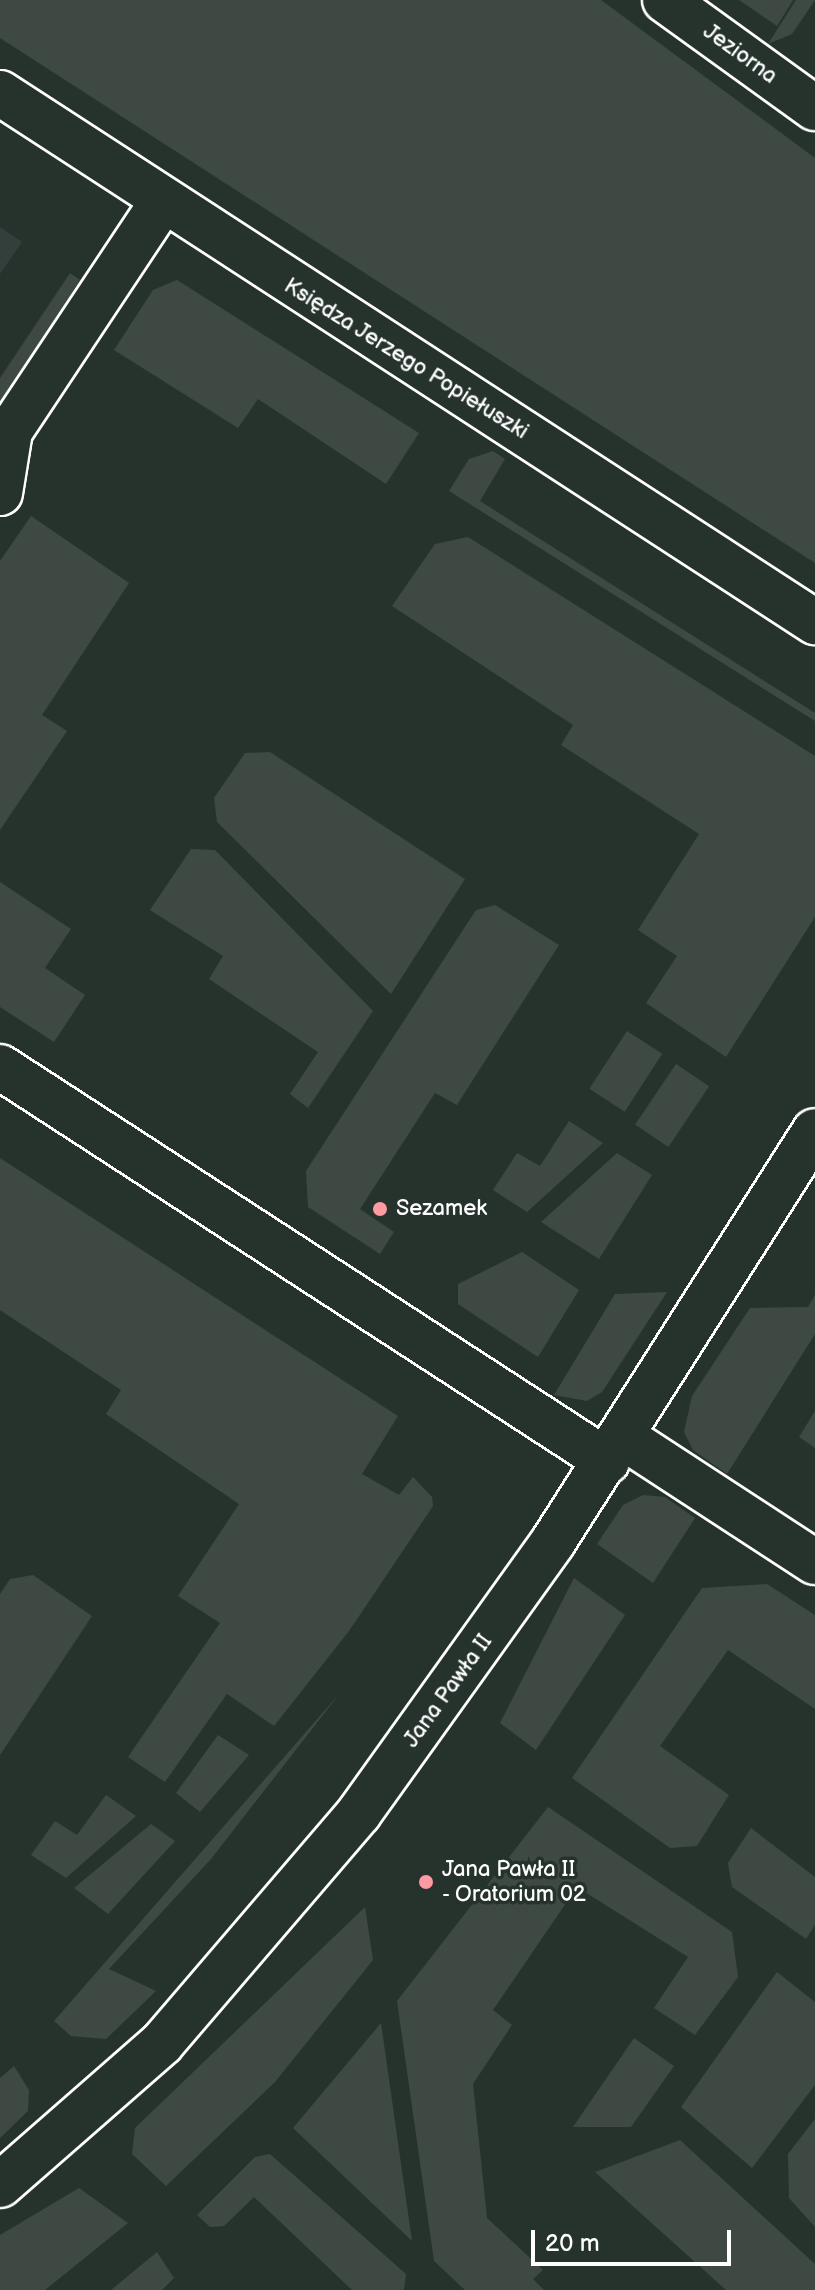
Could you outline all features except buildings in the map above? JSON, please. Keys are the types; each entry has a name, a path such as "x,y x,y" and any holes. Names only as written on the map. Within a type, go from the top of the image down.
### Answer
{"street":[{"name":"Jeziorna","path":"665,0 815,108"},
{"name":"Księdza Jerzego Popiełuszki","path":"0,93 161,204 815,622"},
{"path":"0,493 10,431 161,204"},
{"path":"0,1067 615,1449 815,1562"},
{"name":"Jana Pawła II","path":"0,2185 162,2043 275,1917 435,1711 615,1449 815,1131"}],"shaded area":[{"path":"0,0 601,0 815,158 815,563 0,38"},
{"path":"739,0 793,0 777,26"},
{"path":"796,0 815,0 792,34 768,44"},
{"path":"0,227 22,242 0,274"},
{"path":"70,273 80,280 0,404 0,378"},
{"path":"177,280 419,433 386,484 258,399 238,428 114,350 153,290"},
{"path":"493,451 505,459 480,501 815,713 815,721 449,491 469,459"},
{"path":"31,516 129,583 42,715 67,731 0,830 0,561"},
{"path":"468,537 815,756 815,917 726,1057 646,1003 677,956 638,930 699,834 561,745 573,725 392,606 435,544"},
{"path":"270,752 465,879 391,994 217,822 214,798 245,753"},
{"path":"191,849 215,850 373,1011 308,1108 290,1094 318,1052 209,979 223,956 150,910"},
{"path":"0,882 71,929 45,968 85,995 54,1042 0,1007"},
{"path":"495,905 559,945 457,1105 435,1093 360,1209 394,1232 380,1254 308,1207 306,1171 476,910"},
{"path":"627,1031 662,1054 625,1112 589,1089"},
{"path":"676,1064 709,1086 668,1147 635,1125"},
{"path":"569,1121 603,1143 527,1212 493,1190 517,1153 540,1166"},
{"path":"617,1153 652,1175 599,1259 541,1222"},
{"path":"0,1158 398,1416 362,1474 399,1495 413,1477 432,1497 433,1506 349,1631 274,1726 227,1694 165,1782 128,1757 220,1623 178,1596 239,1504 106,1414 121,1390 0,1310"},
{"path":"522,1252 579,1290 538,1357 458,1304 458,1284"},
{"path":"667,1292 602,1392 587,1401 554,1395 615,1294"},
{"path":"815,1295 815,1334 727,1474 693,1450 684,1432 692,1396 750,1308 808,1307"},
{"path":"815,1411 815,1448 799,1437"},
{"path":"643,1495 665,1497 695,1518 653,1583 597,1544 623,1505"},
{"path":"33,1575 92,1616 0,1755 0,1594 10,1579"},
{"path":"574,1578 625,1615 536,1750 500,1723"},
{"path":"767,1584 815,1615 815,1709 728,1650 660,1746 729,1795 697,1846 670,1848 572,1778 702,1588"},
{"path":"340,1693 211,1859 109,1969 156,1991 106,2039 71,2036 54,2021"},
{"path":"218,1735 249,1755 200,1812 176,1793"},
{"path":"106,1795 136,1816 66,1878 31,1855 55,1821 77,1835"},
{"path":"548,1807 732,1932 738,1977 695,2035 654,2008 688,1957 577,1887 493,2010 512,2025 473,2084 487,2218 543,2270 533,2279 544,2290 465,2290 434,2261 397,2001"},
{"path":"151,1824 175,1841 108,1914 74,1888"},
{"path":"751,1828 815,1877 815,1925 806,1939 732,1887 728,1863"},
{"path":"365,1907 373,1960 275,2082 166,2186 132,2154 135,2128"},
{"path":"777,1972 815,2002 815,2085 752,2168 681,2107"},
{"path":"381,2023 412,2241 293,2128"},
{"path":"634,2038 674,2066 631,2127 573,2127"},
{"path":"14,2066 29,2090 28,2111 0,2138 0,2078"},
{"path":"815,2119 815,2227 789,2198 788,2154"},
{"path":"680,2140 815,2264 815,2290 726,2290 595,2172"},
{"path":"270,2154 406,2274 404,2290 352,2290 254,2197 224,2226 210,2227 197,2215 255,2157"},
{"path":"79,2188 128,2223 45,2290 0,2290 0,2235"},
{"path":"157,2252 174,2278 162,2290 111,2290"}],"place":[{"name":"Sezamek","path":"380,1209"},
{"name":"Jana Pawła II - Oratorium 02","path":"426,1882"}]}
